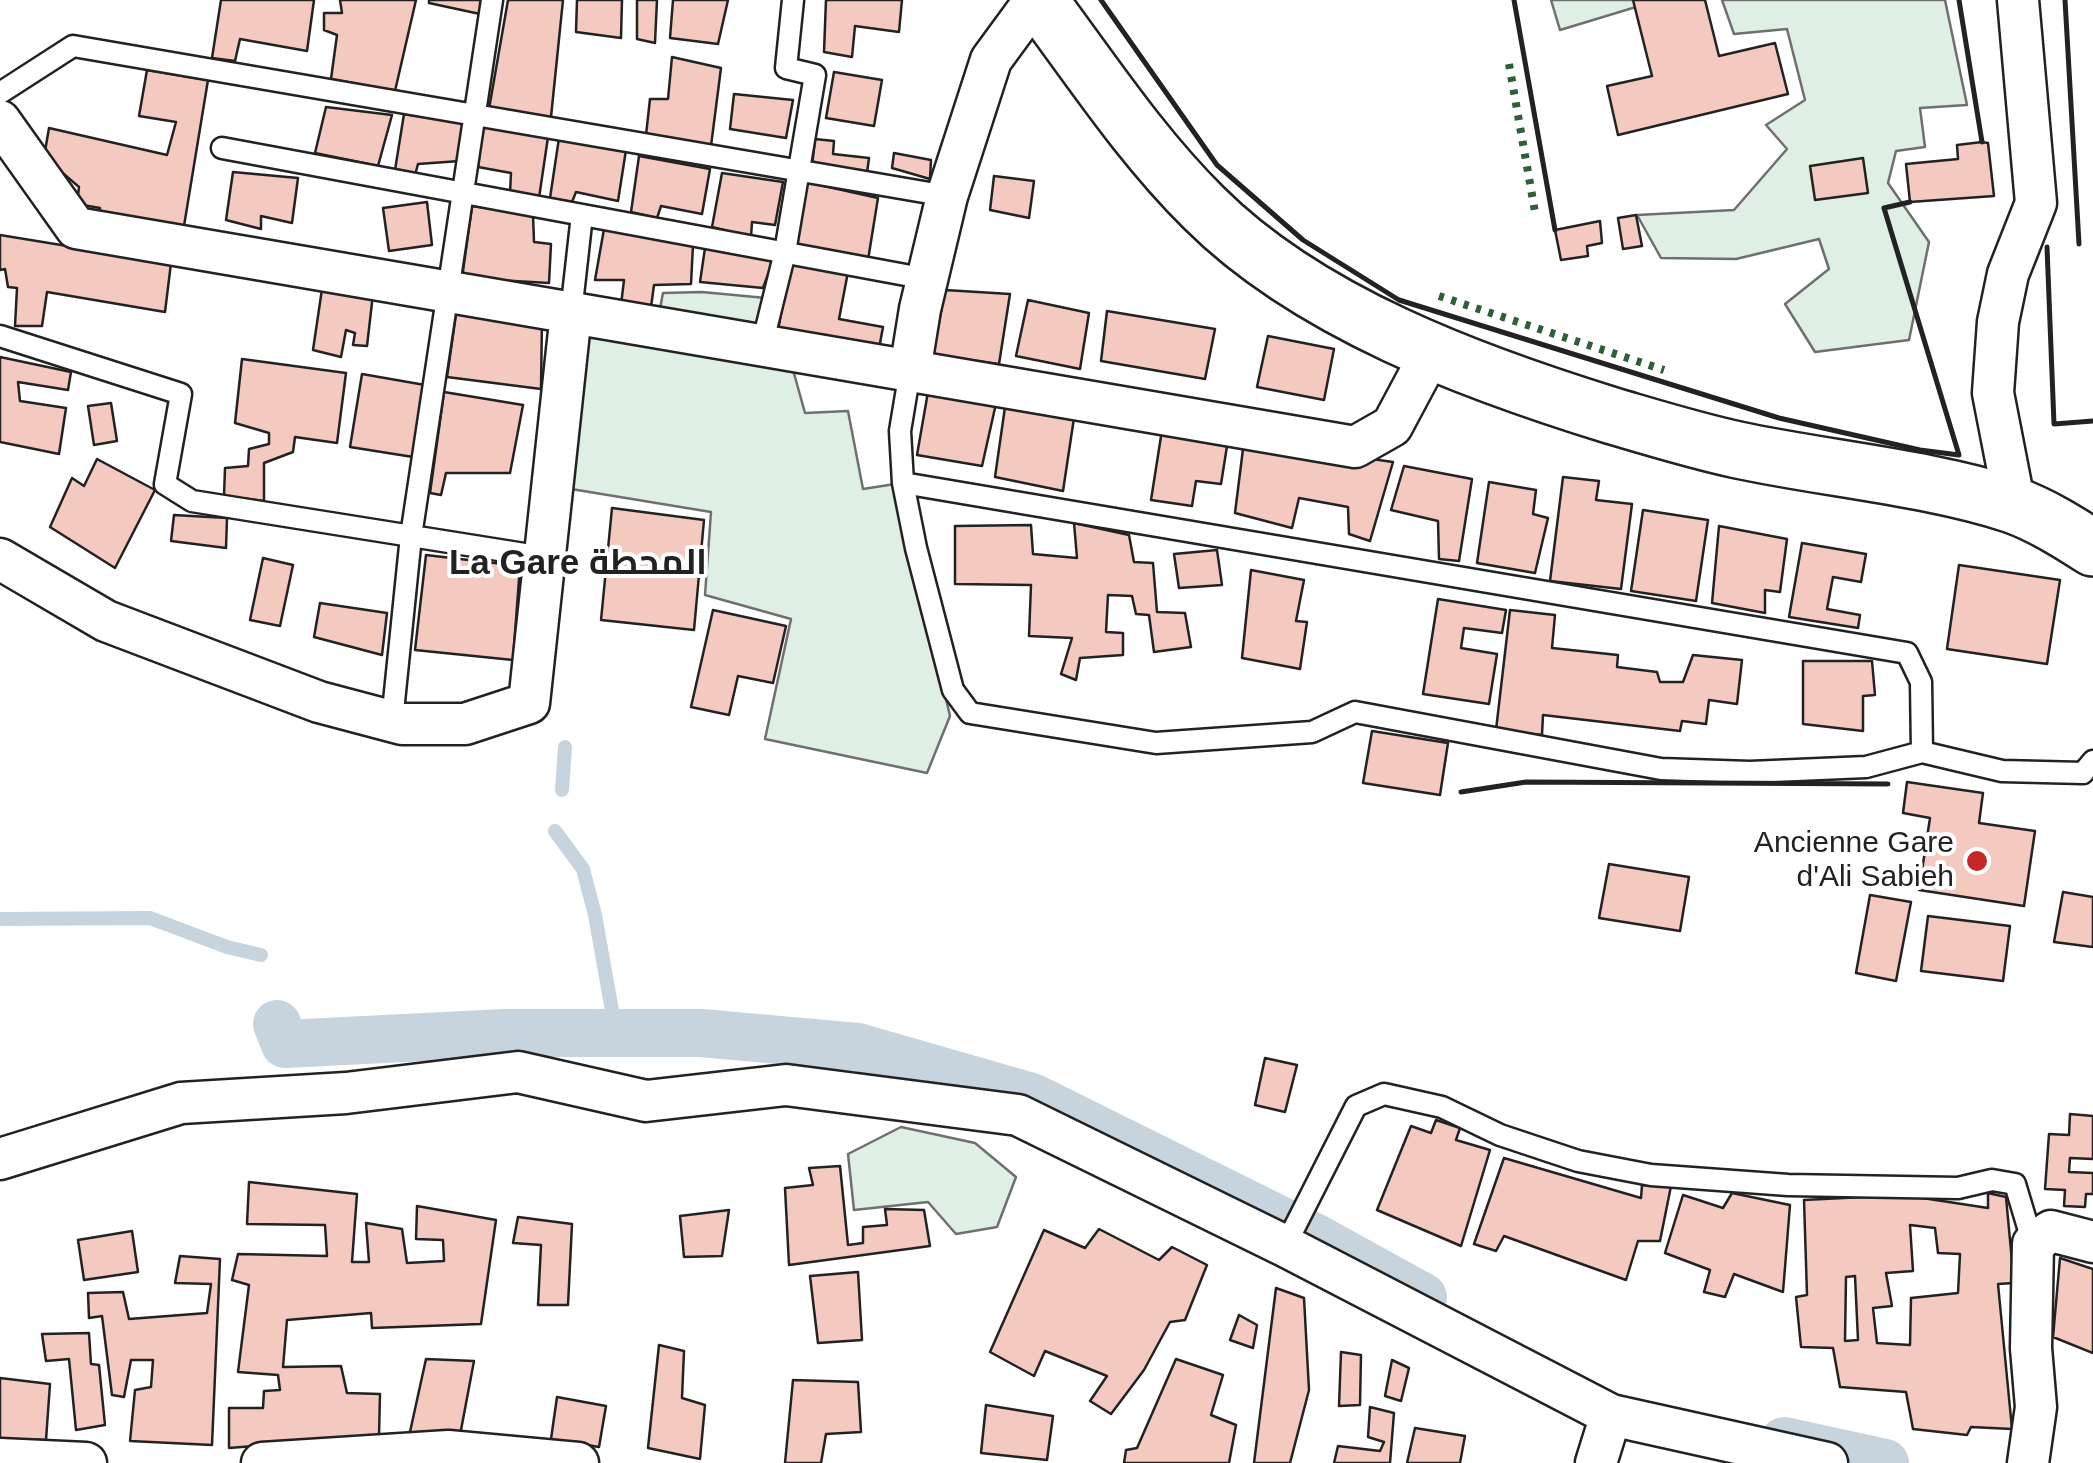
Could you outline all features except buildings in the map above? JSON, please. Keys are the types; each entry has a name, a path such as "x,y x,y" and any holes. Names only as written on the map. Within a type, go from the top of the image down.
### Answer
{"main road":[{"path":"1037,0 1158,158 1206,210 1260,255 1320,294 1432,350 1582,406 1688,438 2015,506 2066,530 2093,548"}],"street":[{"path":"910,371 947,196 991,60 1037,0"},
{"path":"2015,506 1992,393 1998,322 2008,274 2036,203 2018,0"},
{"path":"0,121 76,228 1354,447 1392,426 1432,350"},
{"path":"0,558 106,621 320,702 402,724 466,724 529,703 571,313"},
{"path":"0,1159 181,1104 346,1093 518,1072 646,1102 786,1085 1018,1115 1285,1246 1611,1416 1827,1463"},
{"path":"2028,1463 2036,1406 2030,1348 2033,1244 2051,1231 2093,1242"},
{"path":"1596,1463 1611,1416"},
{"path":"262,1463 382,1459 448,1451 578,1463"},
{"path":"0,1458 86,1463"}],"lane":[{"path":"392,721 411,536 492,0"},
{"path":"762,345 784,252 814,75 786,68 793,0"},
{"path":"0,93 73,46 947,196"},
{"path":"222,148 927,279"},
{"path":"571,313 582,215"},
{"path":"0,336 182,394 165,484 192,501 543,557"},
{"path":"910,371 900,431 903,483 953,690 970,712 1156,742 1312,732 1355,712 1661,769 1750,772 1866,767 1922,752 2002,770 2083,773 2093,761"},
{"path":"903,483 1907,653 1922,682 1922,752"},
{"path":"1285,1246 1356,1106 1384,1094 1442,1107 1500,1136 1578,1162 1651,1175 1788,1185 1958,1188 1992,1180 2015,1184 2033,1244"}],"green space":[{"path":"1551,0 1659,0 1560,30"},
{"path":"1722,0 1945,0 1967,105 1920,108 1925,147 1896,151 1888,183 1929,242 1909,340 1815,352 1785,304 1829,269 1819,239 1736,259 1661,258 1637,215 1734,210 1787,149 1766,125 1805,100 1787,29 1734,34"},
{"path":"663,293 766,298 750,353 790,359 805,413 848,411 863,489 895,484 950,716 927,773 765,739 791,619 705,595 711,512 559,487 580,325 655,335"},
{"path":"901,1127 975,1143 1016,1177 997,1227 956,1234 928,1202 854,1210 848,1154"}],"waterway":[{"path":"562,790 565,747"},
{"path":"555,831 583,869 616,1033"},
{"path":"0,919 150,918 227,947 261,955"},
{"path":"277,1024 285,1044 504,1033 701,1033 858,1047 1032,1097 1316,1238 1423,1297"},
{"path":"1784,1441 1885,1463"}],"hedge":[{"path":"1509,64 1535,212"},
{"path":"1439,296 1664,370"}],"wall":[{"path":"1101,0 1217,165 1303,240 1399,300 1779,418 1959,455 1884,208 1910,202"},
{"path":"1514,0 1555,230"},
{"path":"1959,0 1982,142"},
{"path":"2065,0 2079,244"},
{"path":"2047,247 2054,424 2093,421"},
{"path":"1461,792 1526,782 1888,784"}],"place":[{"name":"Ancienne Gare d'Ali Sabieh","path":"1977,861"}],"district":[{"name":"La Gare المحطة","path":"578,564"}]}
